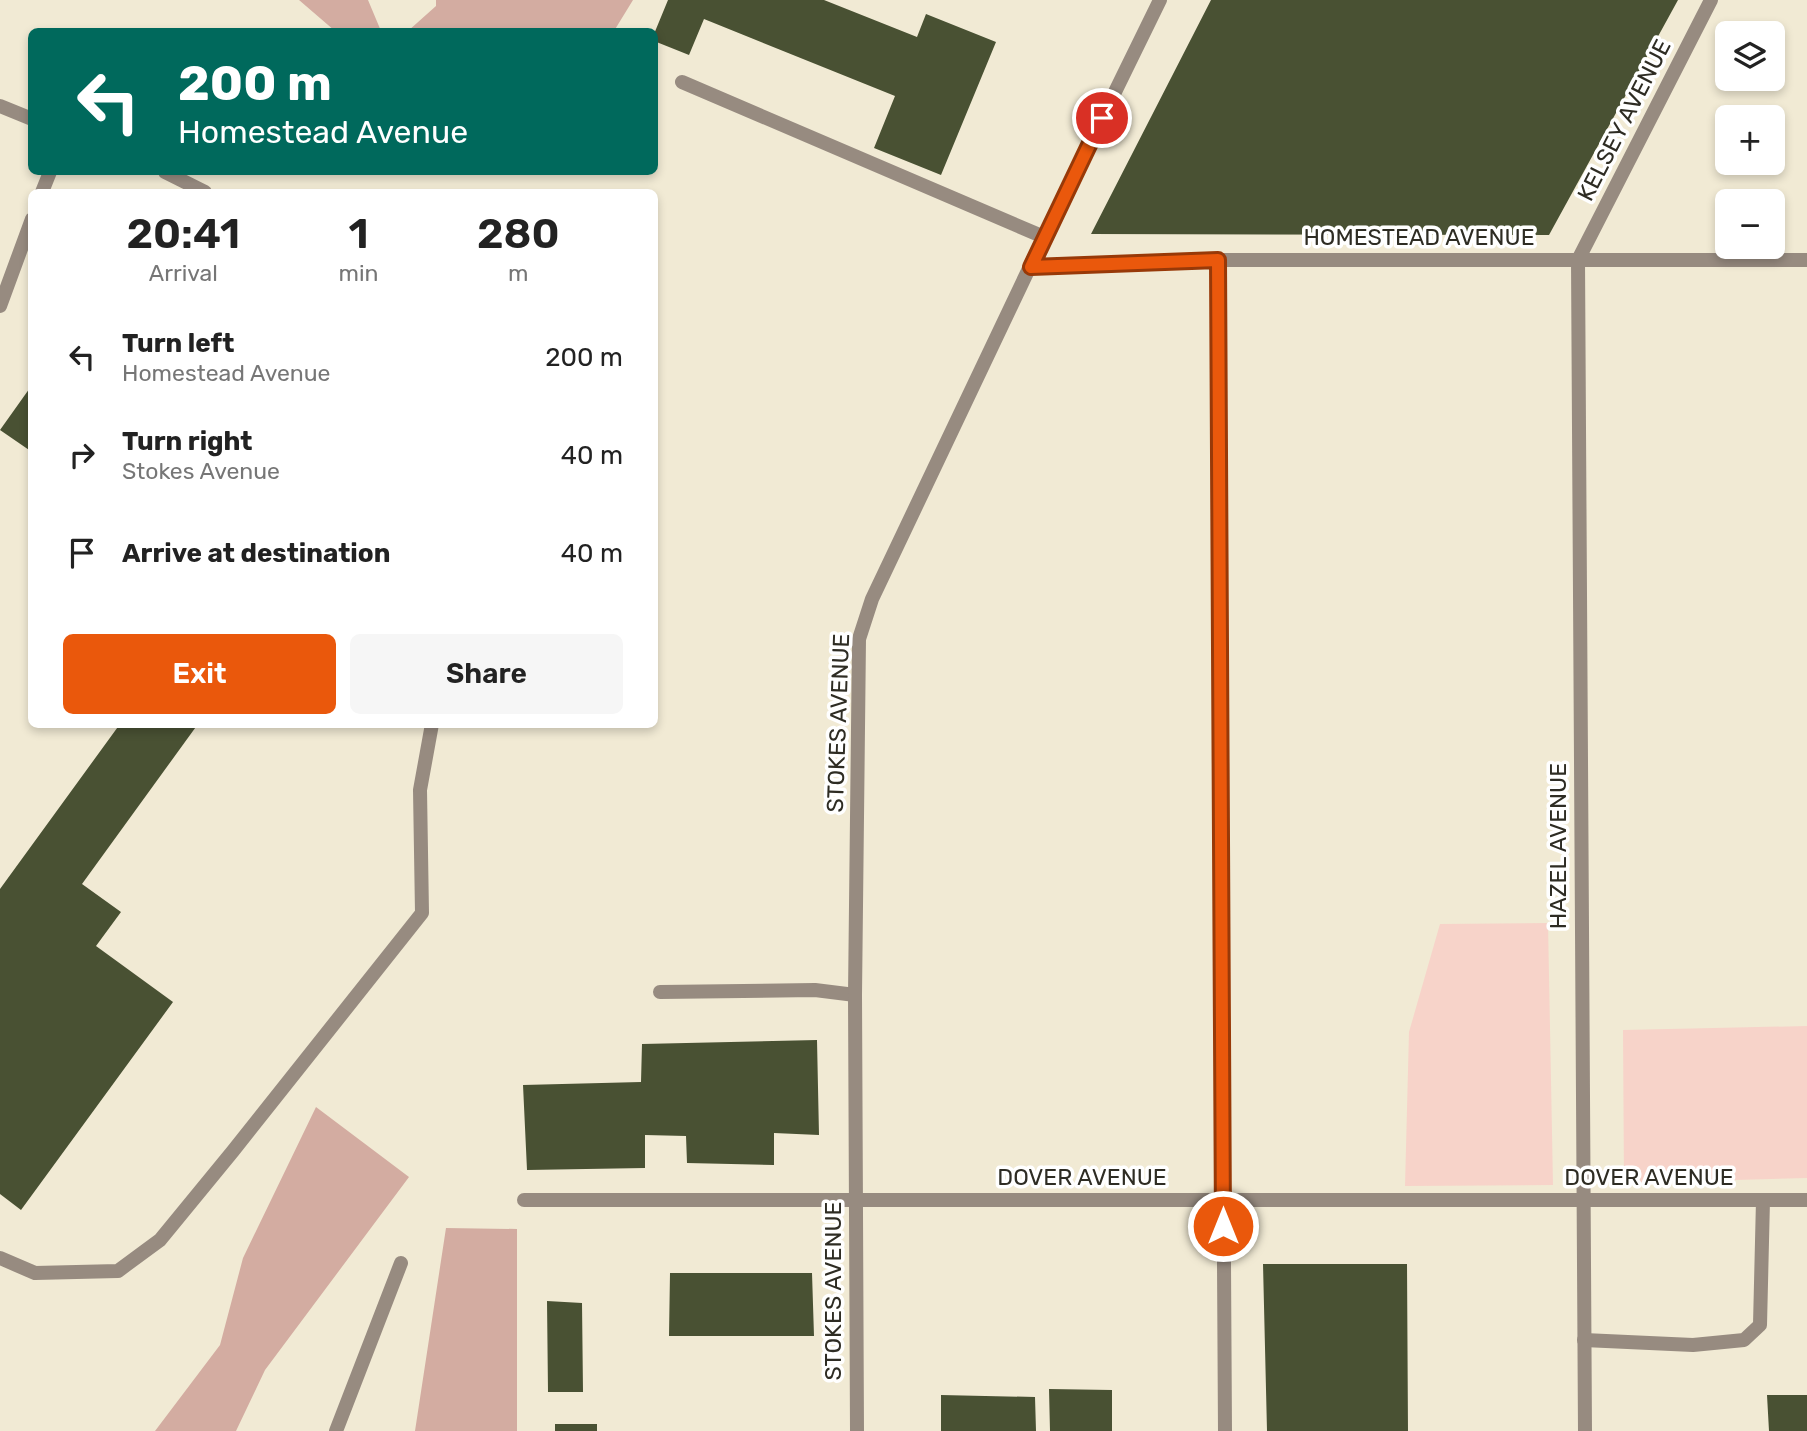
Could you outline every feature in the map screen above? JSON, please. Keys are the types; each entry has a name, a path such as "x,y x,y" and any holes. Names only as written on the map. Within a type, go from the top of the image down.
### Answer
{"street":[{"name":"STOKES AVENUE","path":"857,1431 855,995 859,639 872,599 1160,0"},
{"name":"KELSEY AVENUE","path":"1578,260 1711,0"},
{"path":"682,82 1044,237"},
{"path":"0,106 28,117"},
{"path":"171,175 199,189"},
{"path":"0,306 28,230"},
{"path":"1218,260 1225,1431"},
{"name":"HOMESTEAD AVENUE","path":"1031,267 1218,260 1807,260"},
{"name":"HAZEL AVENUE","path":"1578,260 1585,1431"},
{"path":"0,1258 35,1273 118,1272 160,1240 422,913 420,790 431,728"},
{"path":"660,992 815,990 855,995"},
{"name":"DOVER AVENUE","path":"524,1200 1807,1200"},
{"path":"1584,1340 1693,1345 1744,1340 1760,1325 1763,1200"},
{"path":"336,1431 401,1264"}],"shaded area":[{"path":"299,0 368,0 380,28 332,28"},
{"path":"436,0 633,0 616,28 411,28 436,6"},
{"path":"1548,923 1553,1185 1405,1186 1409,1032 1440,924"},
{"path":"1807,1026 1807,1178 1624,1183 1623,1030"},
{"path":"316,1107 409,1177 265,1370 236,1431 155,1431 220,1345 243,1258"},
{"path":"446,1228 517,1229 517,1431 415,1431"}],"building":[{"path":"668,0 824,0 917,37 926,14 996,42 941,175 874,148 895,96 704,19 689,55 658,43 656,28"},
{"path":"1211,0 1678,0 1549,235 1091,234"},
{"path":"28,391 28,449 0,430"},
{"path":"117,728 195,728 82,884 121,912 96,946 173,1002 21,1210 0,1194 0,889"},
{"path":"817,1040 819,1135 774,1133 774,1165 687,1163 686,1136 645,1135 645,1168 527,1170 523,1085 641,1082 642,1044"},
{"path":"1263,1264 1407,1264 1408,1431 1267,1431"},
{"path":"670,1273 812,1273 814,1336 669,1336"},
{"path":"547,1301 582,1303 583,1392 548,1392"},
{"path":"1049,1389 1112,1390 1112,1431 1050,1431"},
{"path":"941,1395 1035,1397 1036,1431 941,1431"},
{"path":"1767,1395 1807,1395 1807,1431 1769,1431"},
{"path":"555,1424 597,1424 597,1431 555,1431"}],"route":[{"path":"1102,118 1031,267 1218,260 1223,1226"}]}
